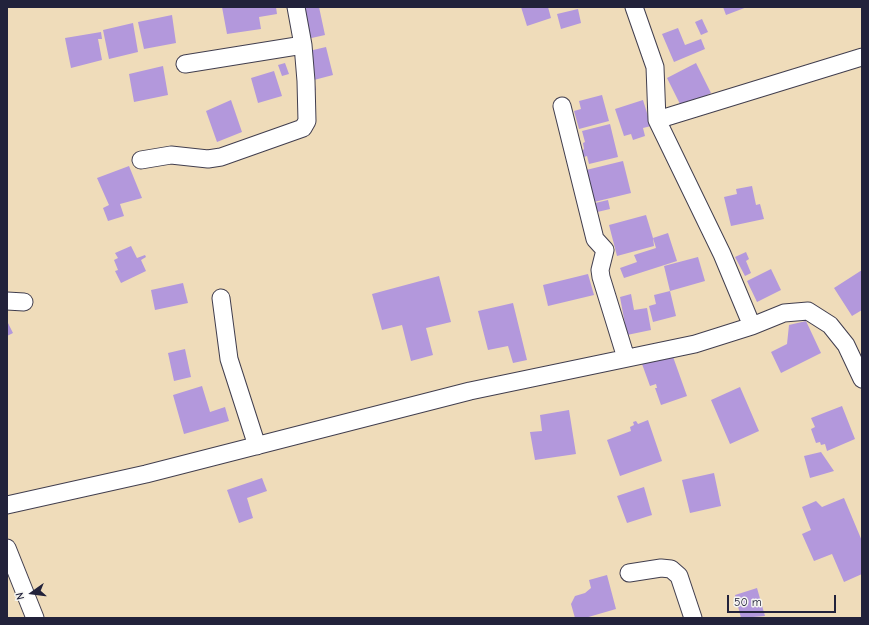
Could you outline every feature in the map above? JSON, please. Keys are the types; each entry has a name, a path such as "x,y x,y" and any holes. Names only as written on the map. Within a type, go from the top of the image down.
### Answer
{"street":[{"path":"141,160 171,155 208,159 222,157 303,128 306,125 308,117 303,45 296,7"},
{"path":"634,7 655,67 657,120 722,254 752,326"},
{"path":"185,64 303,45"},
{"path":"657,120 862,57"},
{"path":"562,106 595,239 605,250 600,270 601,277 626,358"},
{"path":"221,298 229,359 257,446"},
{"path":"7,505 146,474 470,391 694,344 752,326 784,313 808,312 830,325 846,345 862,379"},
{"path":"7,548 35,618"},
{"path":"629,573 662,568 671,569 679,576 693,618"}],"building":[{"path":"222,7 276,7 277,14 259,17 261,29 227,34"},
{"path":"295,7 319,7 325,35 298,41"},
{"path":"521,7 548,7 551,18 527,26"},
{"path":"723,7 747,7 726,15"},
{"path":"578,9 581,23 561,29 557,14"},
{"path":"172,15 176,43 144,49 138,22"},
{"path":"702,19 708,32 701,35 695,22"},
{"path":"133,23 138,52 109,59 103,30"},
{"path":"678,28 685,45 701,39 705,49 674,62 662,34"},
{"path":"101,32 102,39 98,39 102,60 71,68 65,38"},
{"path":"326,47 333,75 314,80 316,90 305,93 296,54"},
{"path":"285,63 289,74 282,76 278,65"},
{"path":"696,63 711,93 682,108 667,78"},
{"path":"163,66 168,95 134,102 129,74"},
{"path":"274,71 282,96 258,103 251,78"},
{"path":"602,95 609,121 579,129 574,111 581,109 579,101"},
{"path":"231,100 242,132 217,142 206,111"},
{"path":"643,100 651,126 643,128 645,136 633,140 631,134 624,136 615,109"},
{"path":"610,124 618,157 589,164 587,156 584,157 582,151 584,149 583,143 585,142 582,131"},
{"path":"623,161 631,193 590,203 582,171"},
{"path":"129,166 142,198 120,204 124,216 108,221 103,208 109,205 97,178"},
{"path":"752,186 756,205 760,204 764,219 731,226 724,197 737,194 736,189"},
{"path":"608,200 610,209 593,213 591,204"},
{"path":"646,215 654,246 617,256 609,225"},
{"path":"668,233 677,261 624,278 620,268 637,262 634,255 656,248 653,238"},
{"path":"131,246 137,258 145,255 146,257 141,260 146,271 121,283 115,271 118,270 114,260 118,258 115,253"},
{"path":"746,252 749,259 746,261 751,273 745,276 735,257"},
{"path":"698,257 705,281 670,291 664,266"},
{"path":"771,269 781,290 757,302 747,281"},
{"path":"862,270 862,310 852,316 834,288"},
{"path":"588,274 594,295 548,306 543,285"},
{"path":"439,276 451,322 426,328 433,355 411,361 402,325 382,330 372,294"},
{"path":"183,283 188,303 155,310 151,290"},
{"path":"670,291 676,316 653,322 649,306 656,304 654,295"},
{"path":"631,294 634,310 647,308 651,330 627,335 620,297"},
{"path":"513,303 527,360 513,363 508,346 488,350 478,311"},
{"path":"7,321 13,333 7,336"},
{"path":"806,321 821,353 781,373 771,352 787,344 789,325"},
{"path":"185,349 191,377 174,381 168,353"},
{"path":"672,354 687,396 661,405 655,388 657,388 656,384 650,386 642,364"},
{"path":"202,386 210,412 225,407 229,421 184,434 173,395"},
{"path":"740,387 759,431 730,444 711,400"},
{"path":"842,406 855,439 827,451 825,444 821,445 820,442 816,443 811,429 815,427 811,418"},
{"path":"569,410 576,454 535,460 530,432 542,431 540,415"},
{"path":"648,420 662,461 620,476 607,440 631,431 630,427 634,425 633,422 636,421 638,424"},
{"path":"821,452 834,471 810,478 804,456"},
{"path":"714,473 721,506 690,513 682,480"},
{"path":"262,478 267,491 247,498 253,518 239,523 227,490"},
{"path":"644,487 652,515 627,523 617,496"},
{"path":"844,498 862,541 862,574 844,582 832,554 814,561 802,534 811,530 802,507 816,501 822,507"},
{"path":"607,575 616,609 585,618 575,618 571,604 575,596 585,593 591,588 589,580"},
{"path":"757,588 765,616 741,618 735,595"}]}
